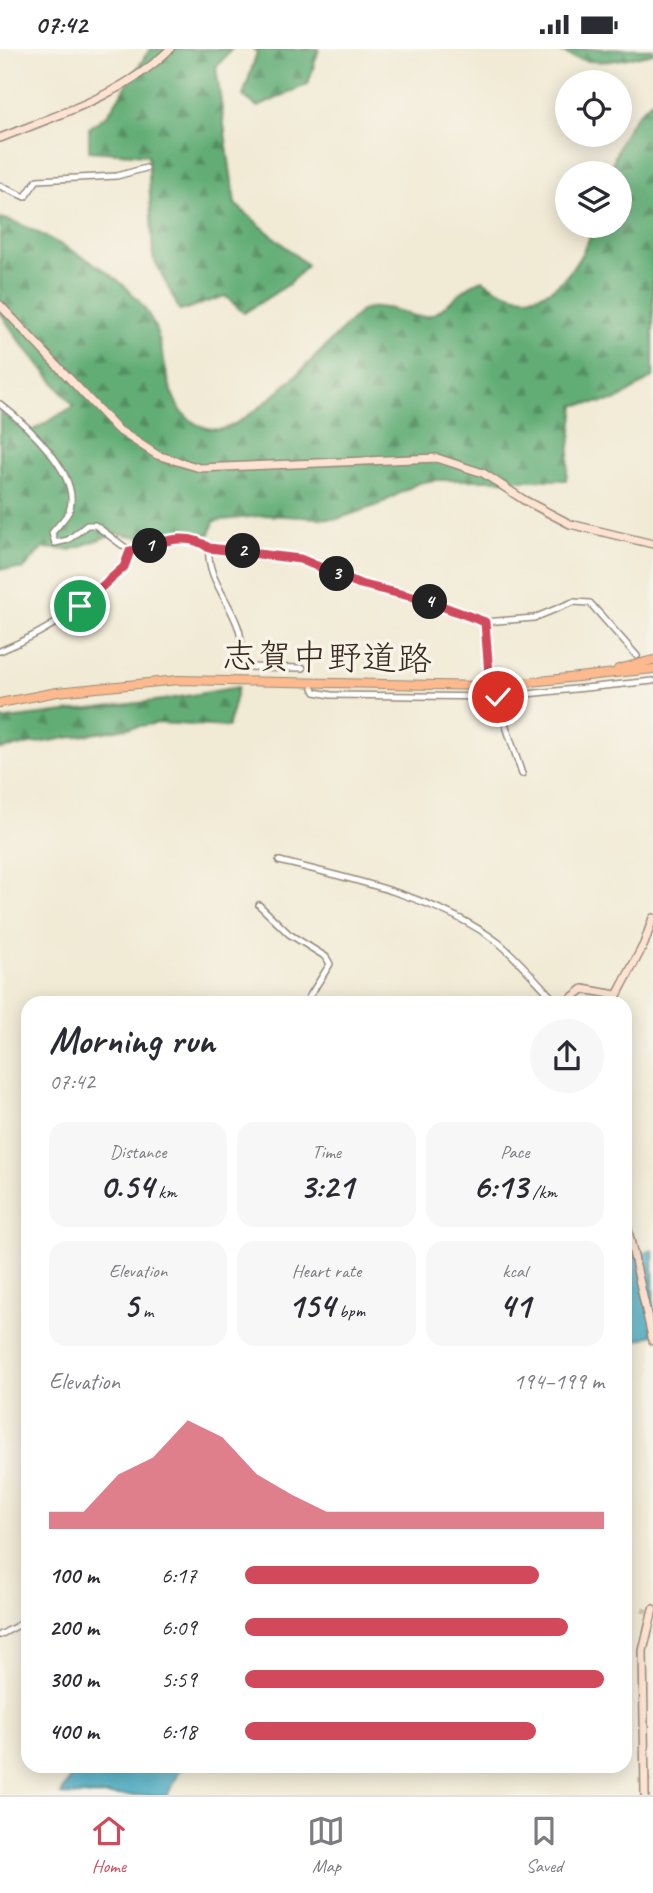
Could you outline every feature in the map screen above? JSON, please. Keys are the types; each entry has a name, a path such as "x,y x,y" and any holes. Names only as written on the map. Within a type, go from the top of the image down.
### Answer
{"main road":[{"path":"595,676 653,660"},
{"name":"志賀中野道路","path":"2,703 57,692 178,680 486,686 653,669"}],"street":[{"path":"0,138 60,116 115,89 153,65 170,49"},
{"path":"0,186 25,197 37,180 117,176 146,168"},
{"path":"0,305 117,429 173,461 200,468 437,458 484,473 524,500 570,524 653,544"},
{"path":"0,404 41,439 56,459 70,494 69,510 52,533 55,543 68,540 83,526 95,525 130,551"},
{"path":"130,551 186,537 199,540 209,548 300,559 360,584 425,600 485,622 534,618 573,602 590,603 637,656"},
{"path":"209,548 208,562 239,629 243,660 249,667 303,668"},
{"path":"0,651 61,621 124,567 130,551"},
{"path":"485,622 489,675 522,774"},
{"path":"313,688 315,692 331,695 498,697 633,686 653,681"},
{"path":"279,860 387,889 453,916 500,944 551,996"},
{"path":"259,905 289,934 326,957 330,964 310,996"},
{"path":"617,996 644,944 653,918"},
{"path":"574,996 583,989 605,996"},
{"path":"632,1252 653,1341"},
{"path":"645,1795 643,1651 653,1609"},
{"path":"0,1635 21,1624"}],"green space":[{"path":"150,49 232,49 216,67 235,204 307,265 289,284 244,313 225,296 180,311 153,257 148,155 89,151 89,128 108,114"},
{"path":"254,49 319,49 308,84 258,107 243,96 257,52"},
{"path":"557,49 653,49 653,53 616,60 592,61 568,55"},
{"path":"653,100 653,377 615,401 575,405 566,480 436,480 418,483 378,505 337,519 267,515 214,521 210,534 145,538 116,533 70,550 42,548 24,569 0,569 0,411 27,434 74,406 20,342 0,312 0,218 25,226 77,253 106,271 131,292 142,305 157,332 172,394 179,407 188,418 201,426 223,429 242,420 278,392 362,310 383,308 420,317 428,316 483,280 504,292 522,297 538,295 552,289 565,277 589,238 632,238 632,161 614,161 619,147 632,147 632,122"},
{"path":"238,687 228,727 158,723 0,749 0,720 163,700"}],"water":[{"path":"653,1250 653,1335 632,1342 632,1258"},
{"path":"72,1773 179,1773 167,1795 61,1795"}],"tunnel":[{"path":"642,1610 653,1613"},
{"path":"638,1781 653,1779"}],"route":[{"path":"80,606 124,567 130,551 186,537 199,540 209,548 300,559 360,584 425,600 485,622 489,675 498,697"}]}
